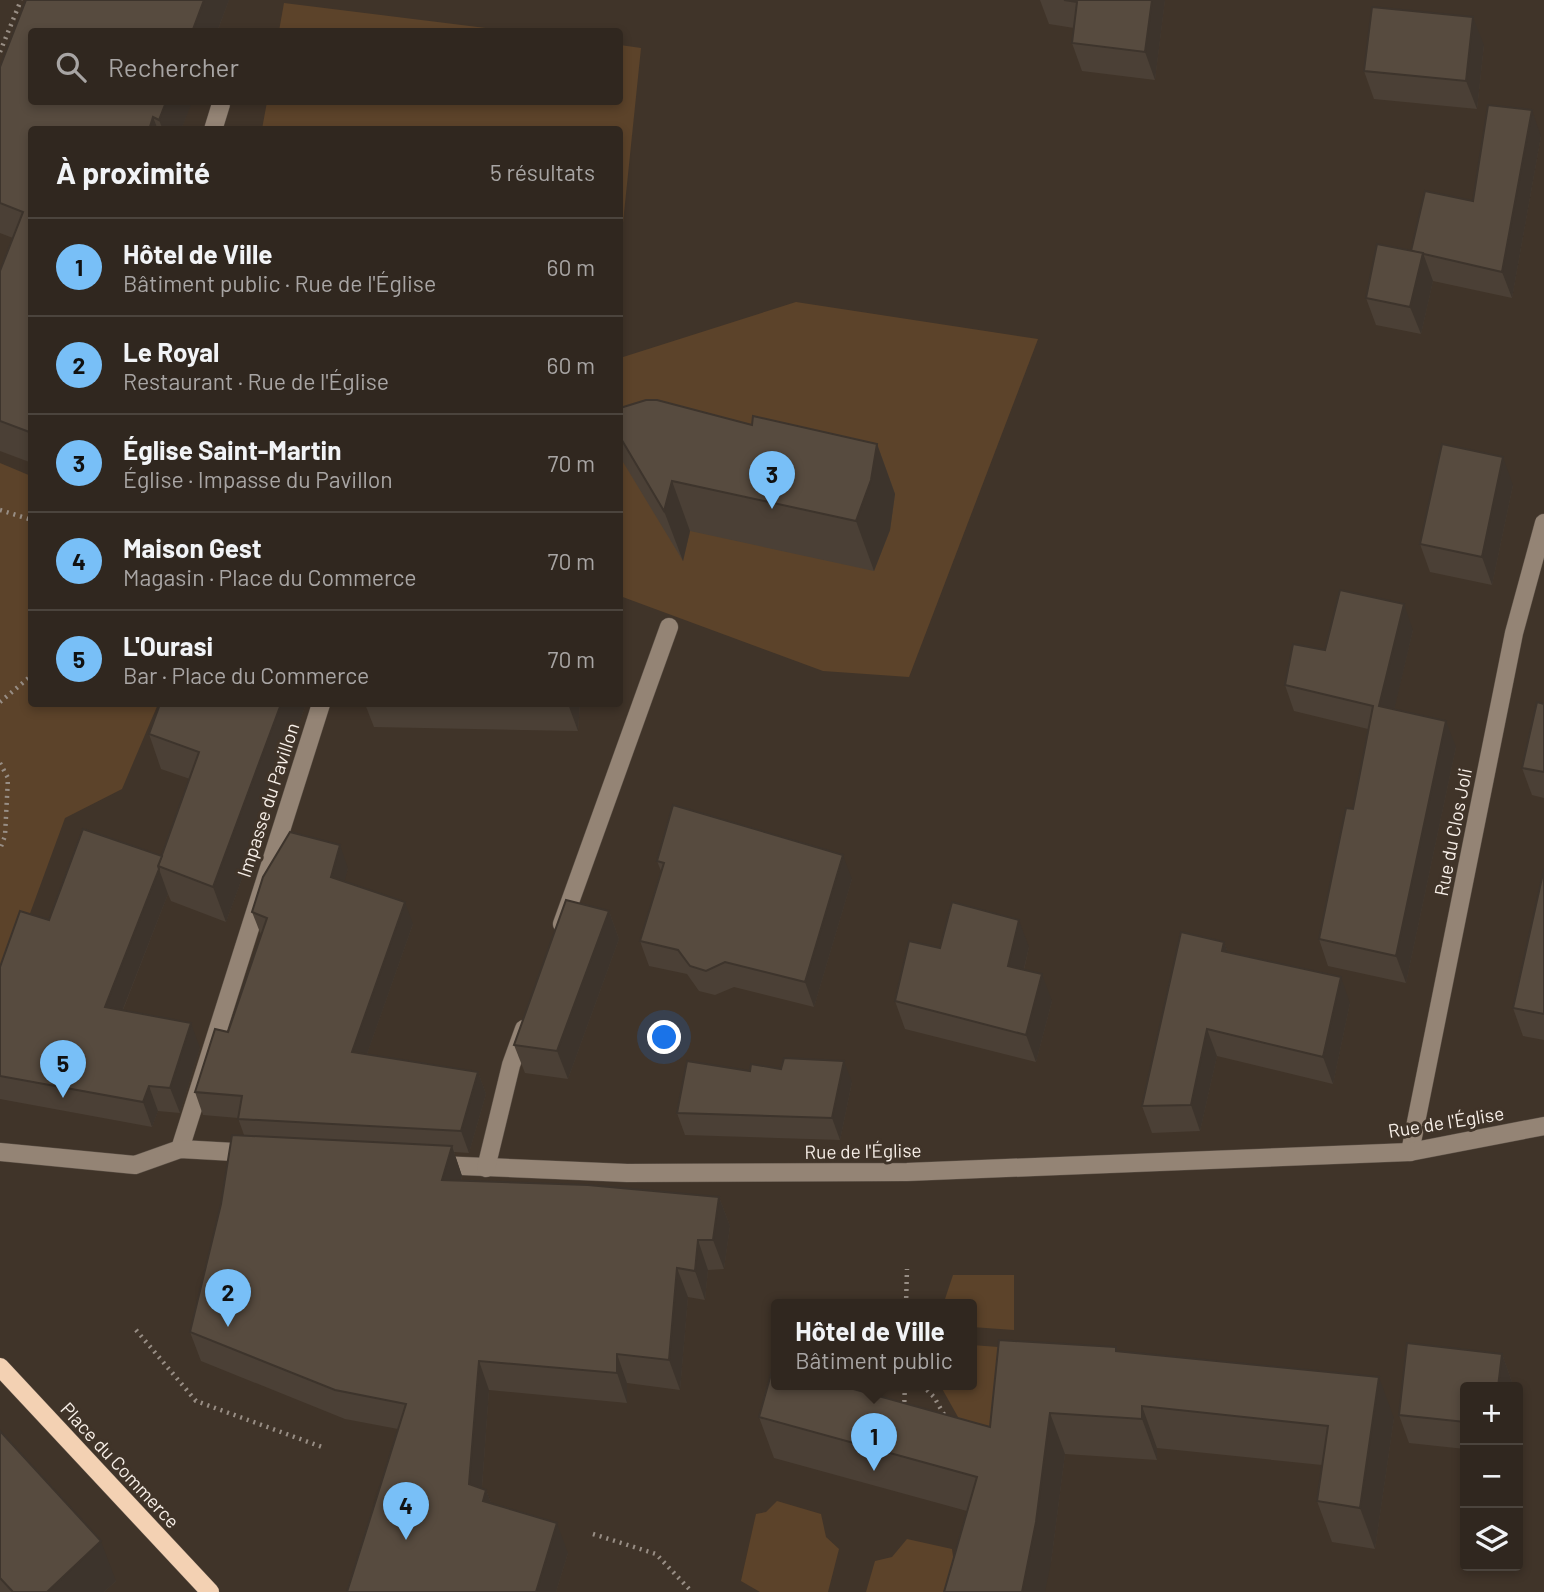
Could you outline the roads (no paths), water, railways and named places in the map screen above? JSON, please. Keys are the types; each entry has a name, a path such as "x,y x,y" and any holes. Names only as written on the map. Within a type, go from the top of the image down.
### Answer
{"main road":[{"name":"Place du Commerce","path":"0,1367 210,1592"}],"street":[{"path":"214,126 221,105"},
{"name":"Rue du Clos Joli","path":"1410,1152 1514,633 1544,523"},
{"path":"557,936 669,627"},
{"name":"Impasse du Pavillon","path":"180,1149 320,707"},
{"path":"486,1168 511,1065 530,1013"},
{"name":"Rue de l'Église","path":"417,1163 627,1173 907,1172 1410,1152 1544,1126"},
{"path":"0,1152 135,1164 180,1149 264,1154"}],"place":[{"name":"Église Saint-Martin","path":"772,509"},
{"name":"L'Ourasi","path":"63,1098"},
{"name":"Le Royal","path":"228,1327"},
{"name":"Hôtel de Ville","path":"874,1471"},
{"name":"Maison Gest","path":"406,1540"}]}
